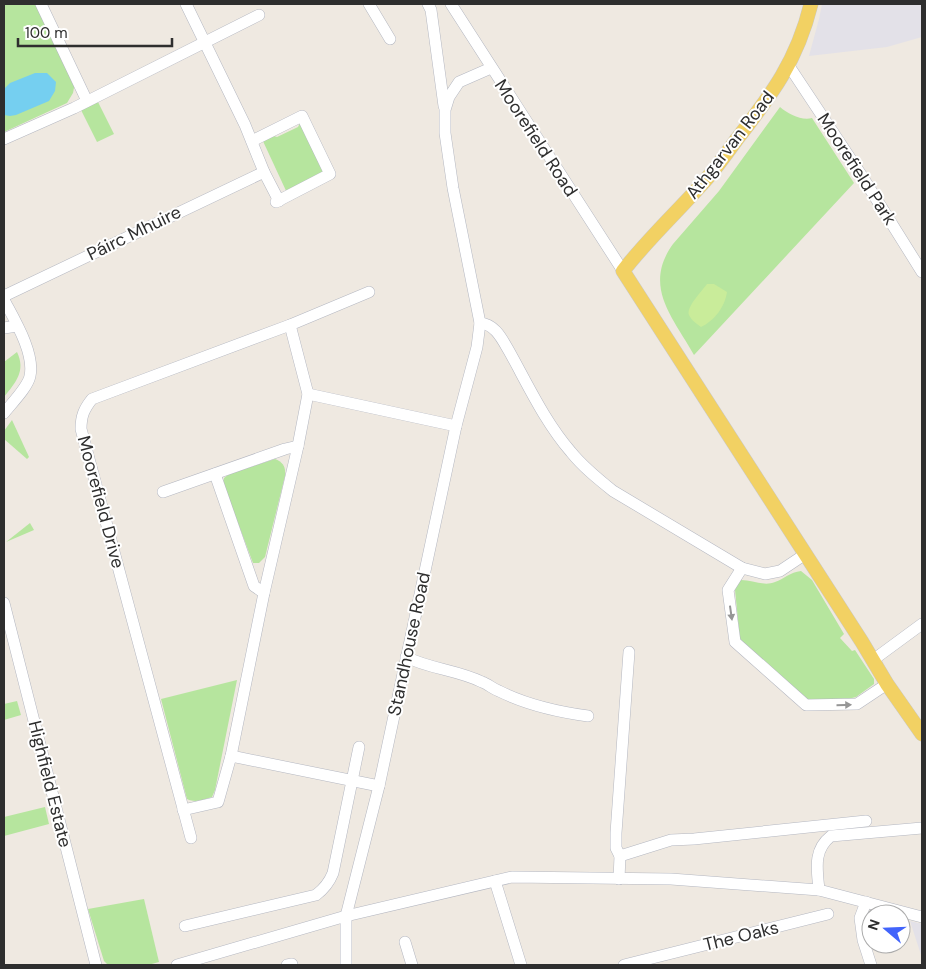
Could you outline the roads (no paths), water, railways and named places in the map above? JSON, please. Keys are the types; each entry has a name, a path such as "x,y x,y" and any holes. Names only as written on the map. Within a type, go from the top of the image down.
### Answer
{"main road":[{"name":"Athgarvan Road","path":"622,271 704,182 768,99 789,66 802,34 811,4"},
{"path":"622,271 887,684 922,734"}],"street":[{"path":"41,4 87,101"},
{"path":"186,4 252,141 278,202 330,174 302,116 252,141"},
{"path":"369,4 390,39"},
{"name":"Standhouse Road","path":"346,965 346,916 379,786 456,426 477,347 480,323 453,188 445,110 431,10 428,4"},
{"name":"Moorefield Road","path":"451,4 622,271"},
{"path":"4,139 87,101 259,15"},
{"name":"Moorefield Park","path":"789,66 860,173 922,272"},
{"path":"445,110 449,97 458,82 491,68"},
{"name":"Páirc Mhuire","path":"4,298 264,172"},
{"name":"Moorefield Drive","path":"190,838 81,429 81,418 85,408 92,399 290,325 369,292"},
{"path":"4,298 30,360 30,376 26,385 4,414"},
{"path":"480,323 488,324 500,335 545,416 570,452 613,492 742,568 765,574 772,573 780,571 804,555"},
{"path":"183,810 218,802 231,756 264,593 308,394 290,325"},
{"path":"4,328 17,326"},
{"path":"308,394 456,426"},
{"path":"163,492 298,446"},
{"path":"215,474 254,586 264,593"},
{"path":"742,568 728,590 735,642 806,705 857,704 887,684"},
{"name":"Highfield Estate","path":"4,603 96,965"},
{"path":"873,660 922,624"},
{"path":"619,879 620,856 616,848 616,833 628,652"},
{"path":"406,657 432,668 482,682 499,692 519,700 565,713 588,716"},
{"path":"185,926 316,895 321,892 330,881 333,873 358,747"},
{"path":"231,756 379,786"},
{"path":"620,856 671,840 866,821"},
{"path":"818,890 818,854 822,843 831,836 922,828"},
{"path":"182,965 346,916 512,878 671,880 818,890 922,917"},
{"path":"495,881 521,965"},
{"path":"866,902 860,918 863,940 871,965"},
{"name":"The Oaks","path":"624,965 828,914"},
{"path":"405,942 412,965"}],"water":[{"path":"35,73 47,73 56,82 55,91 49,101 16,115 4,115 4,89 10,83"}]}
